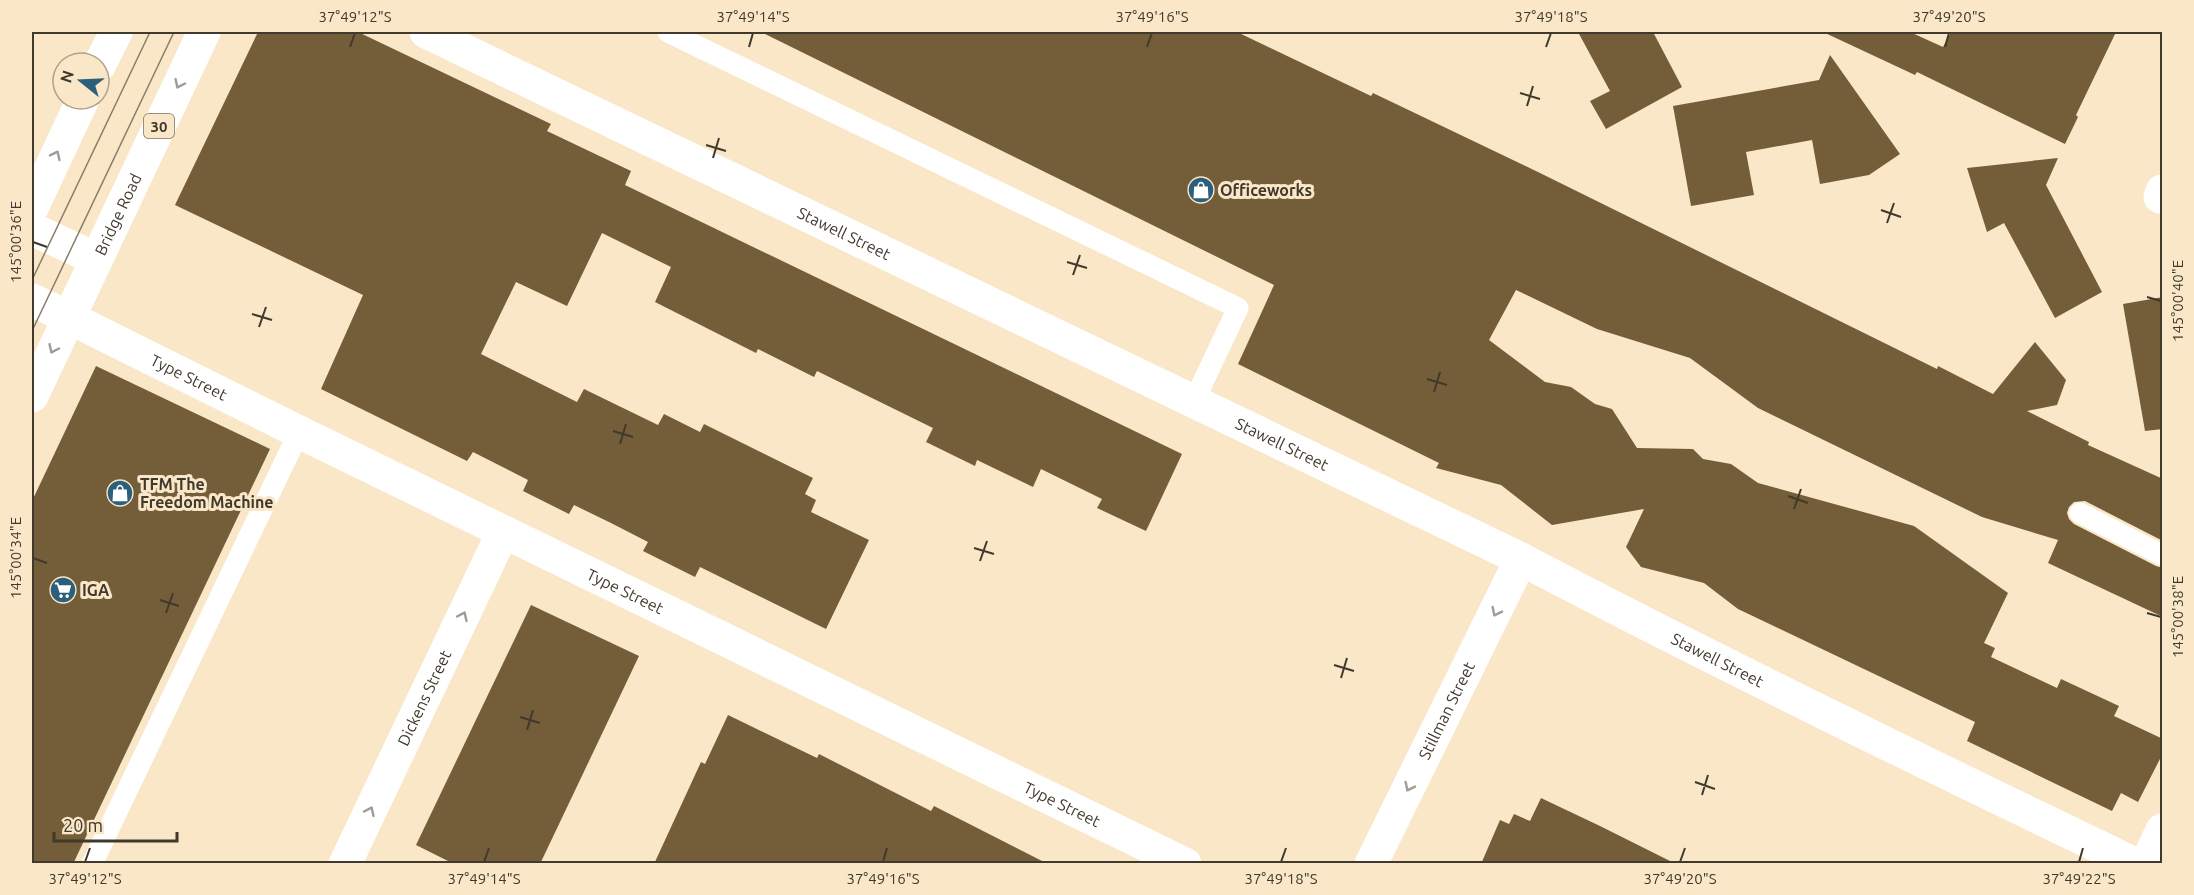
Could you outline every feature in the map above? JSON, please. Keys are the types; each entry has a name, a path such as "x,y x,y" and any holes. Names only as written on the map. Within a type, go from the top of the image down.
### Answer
{"street":[{"path":"106,51 116,32"},
{"name":"Bridge Road","path":"32,396 204,32"},
{"name":"Stawell Street","path":"426,32 1521,559 1937,769 2135,864"},
{"path":"32,208 77,111"},
{"path":"32,229 96,259"},
{"name":"Type Street","path":"32,300 1185,864"},
{"name":"Dickens Street","path":"345,864 503,532"},
{"name":"Stillman Street","path":"1371,864 1521,559"},
{"path":"2146,864 2163,830"}],"lane":[{"path":"668,32 1238,308 1194,401"},
{"path":"92,864 299,432"},
{"path":"2079,513 2163,555"}],"building":[{"path":"258,32 358,32 551,124 547,131 631,171 625,185 1182,454 1146,531 1097,508 1102,499 1041,469 1033,487 977,460 975,466 926,442 933,428 817,371 814,377 758,349 756,353 655,302 671,267 602,233 567,306 516,282 481,354 577,402 584,389 658,425 664,414 700,432 704,424 813,478 805,494 816,500 811,512 869,540 826,629 700,567 695,577 643,551 648,542 611,523 574,505 569,514 523,491 528,480 473,452 467,461 321,389 363,295 175,205"},
{"path":"761,32 1237,32 1371,96 1373,93 1538,172 1937,369 1938,366 1993,394 2035,342 2066,380 2057,405 2027,411 2089,442 2088,445 2163,479 2163,541 2085,501 2074,502 2067,513 2074,524 2163,568 2163,617 2048,563 2058,540 1982,517 1758,408 1690,358 1597,329 1516,290 1489,340 1545,382 1571,387 1595,404 1612,409 1637,448 1693,449 1703,459 1731,464 1758,483 1914,526 2008,593 1984,643 1995,648 1991,657 2057,688 2061,679 2119,706 2114,716 2163,739 2163,753 2138,802 2121,793 2112,811 1967,741 1975,722 1738,609 1704,583 1641,567 1626,547 1644,509 1552,525 1501,485 1436,468 1439,463 1238,364 1274,285"},
{"path":"1578,32 1653,32 1682,87 1606,129 1590,101 1610,91"},
{"path":"1823,32 1910,32 1943,47 1951,32 2116,32 2076,115 2078,117 2065,144 1917,72 1915,75"},
{"path":"1830,55 1900,154 1869,175 1820,184 1812,140 1746,152 1754,195 1691,206 1673,106 1819,80"},
{"path":"2058,158 2046,185 2102,292 2055,318 2004,223 1987,232 1967,168"},
{"path":"2163,297 2163,429 2145,431 2123,304"},
{"path":"96,366 270,449 73,864 32,864 32,501"},
{"path":"531,605 639,656 540,864 454,864 416,845"},
{"path":"728,715 817,758 819,754 931,811 934,806 1048,864 654,864 701,762 705,764"},
{"path":"1541,798 1676,864 1481,864 1500,820 1509,824 1514,814 1530,821"}],"tram line":[{"path":"32,280 150,32"},
{"path":"32,331 174,32"}],"place":[{"name":"Officeworks","path":"1201,190"},
{"name":"TFM The Freedom Machine","path":"120,493"},
{"name":"IGA","path":"63,590"}]}
